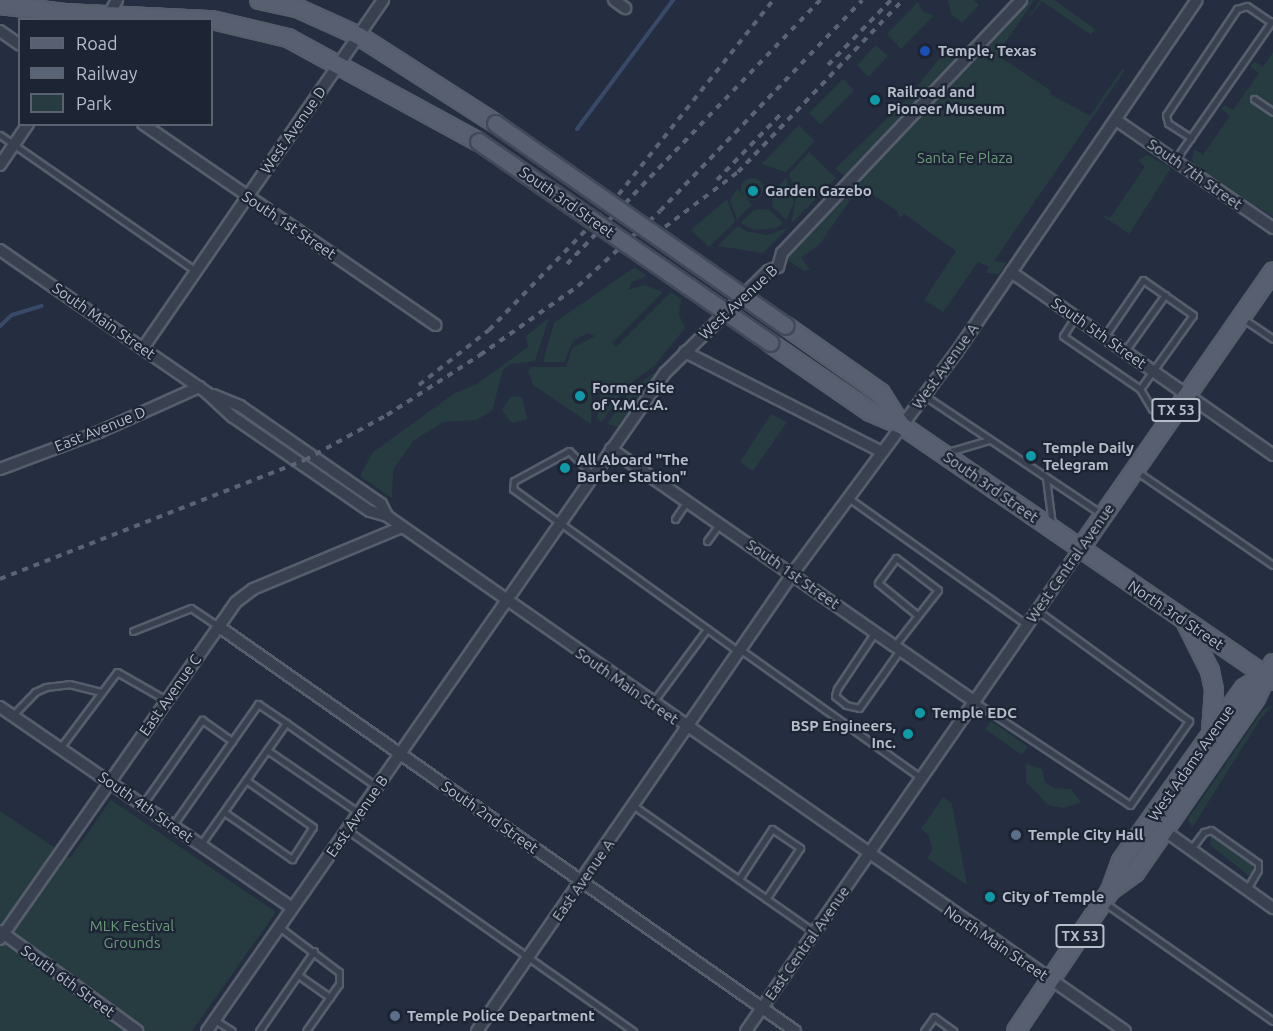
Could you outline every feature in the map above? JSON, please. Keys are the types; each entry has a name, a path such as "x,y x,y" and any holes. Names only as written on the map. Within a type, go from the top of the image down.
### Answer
{"main road":[{"name":"South 3rd Street","path":"259,0 294,4 359,36 496,124 881,393 902,425"},
{"path":"0,5 43,12 112,13"},
{"name":"South 3rd Street","path":"112,13 182,18"},
{"name":"South 3rd Street","path":"213,21 288,38 339,63 479,142 870,412 902,425 1080,549"},
{"name":"West Central Avenue","path":"1080,549 1273,271"},
{"name":"North 3rd Street","path":"1080,549 1184,620 1270,673"},
{"path":"1184,620 1200,648 1214,690 1211,734"},
{"name":"West Adams Avenue","path":"1051,981 1107,896 1121,861 1245,686 1270,673"},
{"name":"West Adams Avenue","path":"1107,896 1135,873 1257,696 1270,673"},
{"name":"TX 53","path":"1016,1031 1051,981"}],"street":[{"name":"West Avenue D","path":"143,348 383,0"},
{"path":"614,0 625,8"},
{"name":"West Avenue B","path":"506,601 665,373 768,271 778,267 782,253 1021,0"},
{"name":"West Avenue A","path":"688,729 847,497 880,451 925,396 1197,0"},
{"path":"0,31 18,44"},
{"name":"South 7th Street","path":"1116,120 1273,228"},
{"path":"0,165 27,126"},
{"name":"South 1st Street","path":"146,126 436,325"},
{"name":"South Main Street","path":"0,250 203,390 233,417 370,512 387,516 868,855"},
{"name":"South 5th Street","path":"1011,272 1273,455"},
{"path":"685,352 880,451"},
{"name":"East Avenue D","path":"0,468 99,432 203,390"},
{"name":"South 1st Street","path":"611,449 793,573 974,701"},
{"name":"East Avenue C","path":"1,935 236,602 253,589 402,527"},
{"name":"West Central Avenue","path":"868,855 1080,549"},
{"name":"East Avenue B","path":"207,1031 506,601"},
{"name":"South 2nd Street","path":"218,626 795,1031"},
{"name":"South 4th Street","path":"0,706 292,908"},
{"name":"East Avenue A","path":"477,1031 688,729"},
{"path":"1165,831 1273,908"},
{"name":"East Central Avenue","path":"746,1031 868,855"},
{"name":"North Main Street","path":"868,855 1125,1031"},
{"name":"South 6th Street","path":"1,935 137,1031"}],"lane":[{"path":"1175,160 1191,138 1272,21 1247,6 1238,9 1166,115 1168,123 1191,138"},
{"path":"1254,99 1273,112"},
{"path":"0,135 196,271"},
{"path":"1104,337 1143,280 1193,315 1140,389"},
{"path":"1125,351 1165,295"},
{"path":"1075,317 1063,336 1140,389 1152,409 1169,420"},
{"path":"1241,317 1273,339"},
{"path":"925,396 1103,515"},
{"path":"944,454 989,440"},
{"path":"593,474 569,451 514,481 515,494 921,778"},
{"path":"1135,470 1273,565"},
{"path":"1046,477 1052,529"},
{"path":"847,497 1027,625"},
{"path":"675,519 687,501"},
{"path":"707,541 720,523"},
{"path":"896,558 938,590 922,613 916,614 878,583 896,558"},
{"path":"133,631 191,608 218,626"},
{"path":"974,701 1130,806 1189,721 1037,610"},
{"path":"875,632 837,689 835,696 846,705 859,708 916,614"},
{"path":"652,704 707,629"},
{"path":"60,748 117,672 166,700"},
{"path":"13,715 26,699 46,687 69,684 100,692"},
{"path":"173,825 258,704 377,788"},
{"path":"143,804 202,720 232,741"},
{"path":"201,844 286,723"},
{"path":"267,750 359,813"},
{"path":"224,812 292,859 313,827 246,780"},
{"path":"634,806 814,932"},
{"path":"739,879 772,829 800,848 766,899"},
{"path":"347,830 633,1031"},
{"path":"1191,850 1204,832 1211,830 1258,863 1258,870 1247,890"},
{"path":"1107,896 1273,1022"},
{"path":"279,927 314,951 339,972 339,984 306,1031"},
{"path":"259,1031 314,951"},
{"path":"298,975 330,997"},
{"path":"924,1031 934,1017 953,1031"},
{"path":"215,1020 232,1031"}],"green space":[{"path":"948,0 974,0 979,5 962,23 951,14"},
{"name":"Santa Fe Plaza","path":"1030,0 1034,0 997,55 1051,91 1050,94 1090,116 1123,68 1125,70 994,261 1006,263 999,274 986,273 989,267 978,262 943,312 924,300 956,251 904,214 900,218 897,211 860,186 819,245 801,257 810,270 804,271 785,258 857,184 835,169 910,96 944,52 954,60 971,42 992,52 988,47"},
{"path":"1040,0 1054,0 1095,29 1091,35 1042,1 1025,24"},
{"path":"918,2 923,12 934,15 901,49 887,34"},
{"path":"876,45 888,56 869,76 857,65"},
{"path":"1273,52 1273,217 1194,166 1192,159 1194,149 1203,155 1230,116 1221,109 1224,105 1233,110 1259,73 1251,67 1254,61 1263,67"},
{"path":"843,79 854,90 820,124 809,113"},
{"path":"799,125 815,141 786,172 762,164"},
{"path":"809,152 836,178 791,224 797,193 789,174"},
{"path":"1147,155 1171,168 1129,234 1100,214 1110,218 1145,167 1138,160"},
{"path":"752,178 760,181 763,189 760,197 752,200 744,197 741,189 744,181"},
{"path":"786,178 794,203 786,220 772,206 773,192"},
{"path":"737,189 752,205 737,219 730,200"},
{"path":"727,199 735,222 709,247 691,230"},
{"path":"768,209 783,223 776,228 755,230 741,223 754,210"},
{"path":"738,226 746,231 767,235 788,228 763,253 718,246"},
{"path":"635,267 647,276 632,282 628,290 644,285 663,292 612,343 616,347 671,292 681,299 679,315 685,328 655,365 627,386 602,421 597,419 601,392 592,392 591,424 533,385 528,370 532,367 566,367 572,348 595,336 588,333 573,341 564,362 543,362 554,323"},
{"path":"549,318 535,361 510,364 503,370 492,411 476,420 443,422 413,441 393,470 392,498 360,476 373,452 455,393 477,384 528,347 526,336"},
{"path":"657,371 618,427 607,424 631,390"},
{"path":"511,396 522,397 527,419 512,423 502,410"},
{"path":"771,414 787,422 753,471 740,462"},
{"path":"1273,705 1261,718 1192,828 1188,819 1263,710"},
{"path":"991,721 1028,747 1022,755 985,729"},
{"path":"1026,764 1042,769 1045,782 1054,788 1071,789 1081,802 1064,808 1048,805 1026,782"},
{"path":"943,797 952,804 967,885 927,858 932,850 929,835 921,829"},
{"name":"MLK Festival Grounds","path":"111,800 276,912 192,1031 0,1031 0,811 70,858"},
{"path":"1211,836 1253,865 1252,874 1248,875 1210,845"}],"waterway":[{"path":"577,129 673,0"},
{"path":"0,326 12,315 42,306"}],"railway":[{"path":"419,385 489,330 611,204 773,0"},
{"path":"567,264 820,0"},
{"path":"0,579 305,460 387,415 480,355 578,286 660,211 862,0"},
{"path":"828,65 891,0"},
{"path":"665,227 738,172 903,0"},
{"path":"717,180 782,113"}],"place":[{"name":"Temple, Texas","path":"925,51"},
{"name":"Railroad and Pioneer Museum","path":"875,100"},
{"name":"Garden Gazebo","path":"753,191"},
{"name":"Former Site of Y.M.C.A.","path":"580,396"},
{"name":"Temple Daily Telegram","path":"1031,456"},
{"name":"All Aboard \"The Barber Station\"","path":"565,468"},
{"name":"Temple EDC","path":"920,713"},
{"name":"BSP Engineers, Inc.","path":"908,734"},
{"name":"Temple City Hall","path":"1016,835"},
{"name":"City of Temple","path":"990,897"},
{"name":"Temple Police Department","path":"395,1016"}]}
